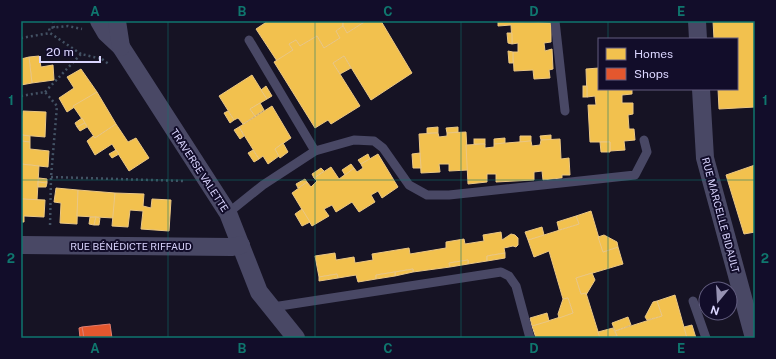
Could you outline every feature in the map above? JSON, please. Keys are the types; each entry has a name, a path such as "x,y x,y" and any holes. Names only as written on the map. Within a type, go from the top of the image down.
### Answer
{"street":[{"name":"TRAVERSE VALETTE","path":"99,21 106,33 121,47 228,212 259,292 273,307 295,338"},
{"name":"TRAVERSE VALETTE","path":"118,21 121,47"},
{"path":"697,21 698,38"},
{"name":"RUE MARCELLE BIDAULT","path":"701,90 705,158 754,338"},
{"name":"RUE BÉNÉDICTE RIFFAUD","path":"21,245 232,247 241,245"}],"lane":[{"path":"555,21 565,111"},
{"path":"249,40 315,151"},
{"path":"228,212 263,185 315,151 354,140 374,141 383,148 409,184 427,195 450,195 635,175 646,152 644,140"},
{"path":"273,307 500,272 509,276 516,286 530,338"},
{"path":"693,301 706,338"}],"path":[{"path":"50,32 49,28 54,28 53,21"},
{"path":"21,38 50,32 81,54 102,59 111,66"},
{"path":"102,59 121,47"},
{"path":"21,96 45,92 81,54"},
{"path":"45,92 57,106 51,176 50,230"},
{"path":"51,176 188,181"}],"building: Homes":[{"path":"268,21 345,21 343,22 343,26 336,31 340,38 324,48 317,36 300,46 296,40 289,44 293,50 277,61 256,29"},
{"path":"362,21 363,23 347,33 343,26 343,22"},
{"path":"366,21 381,21 412,73 371,100 344,56 333,63 360,106 331,124 328,120 315,128 274,62 293,50 289,44 296,40 300,46 317,36 324,48 340,38 336,31 343,26 347,33"},
{"path":"498,21 551,23 551,42 544,43 545,51 552,49 553,69 549,70 550,78 534,79 533,70 514,71 513,52 518,52 518,43 512,44 511,25 498,26"},
{"path":"713,21 755,21 755,107 719,109 718,90 738,90 738,38 714,38"},
{"path":"507,33 512,33 512,44 508,43"},
{"path":"508,51 513,52 513,63 509,63"},
{"path":"39,56 41,67 53,65 54,80 32,83 29,57"},
{"path":"344,56 351,68 340,74 333,63"},
{"path":"29,57 32,83 21,85 21,59"},
{"path":"598,68 598,90 632,90 632,94 622,95 622,103 633,103 633,114 628,115 629,129 634,129 635,140 624,141 625,150 610,151 610,142 590,142 588,105 596,105 595,96 587,97 586,69"},
{"path":"81,69 97,92 67,112 59,98 74,88 67,77"},
{"path":"252,75 267,99 250,109 255,116 243,124 238,118 234,120 219,96"},
{"path":"266,86 272,96 267,99 261,90"},
{"path":"583,86 587,86 587,97 583,97"},
{"path":"97,92 116,124 95,138 73,106"},
{"path":"260,103 264,110 255,116 250,109"},
{"path":"272,106 291,138 275,149 279,156 268,164 263,156 259,159 239,127"},
{"path":"23,111 46,112 45,137 21,135"},
{"path":"228,111 234,120 230,123 224,113"},
{"path":"82,118 85,123 77,127 75,123"},
{"path":"85,123 87,127 80,131 77,127"},
{"path":"116,124 128,142 136,138 149,158 129,171 112,144 95,155 87,141 93,136 95,138"},
{"path":"239,127 244,136 240,139 234,130"},
{"path":"438,127 438,133 427,133 427,128"},
{"path":"458,127 458,132 447,133 446,128"},
{"path":"466,132 468,170 449,171 449,164 439,164 440,172 421,173 419,134 438,133 439,137 447,136 447,133"},
{"path":"21,135 30,136 30,142 22,141"},
{"path":"551,135 551,140 541,140 540,136"},
{"path":"520,136 531,136 531,141 520,142"},
{"path":"505,138 505,143 494,144 494,139"},
{"path":"474,139 485,139 485,144 474,144"},
{"path":"560,139 561,159 569,158 570,175 562,175 562,178 543,180 542,171 534,172 534,180 496,182 496,174 487,174 487,182 468,184 466,145 485,144 485,148 494,147 494,144 531,141 532,146 540,145 541,140"},
{"path":"21,141 30,142 30,149 49,151 48,167 21,164"},
{"path":"600,142 610,142 610,152 601,152"},
{"path":"283,143 288,152 280,158 275,149"},
{"path":"116,150 119,154 112,158 109,154"},
{"path":"253,150 259,159 254,162 248,153"},
{"path":"420,153 421,168 413,168 412,154"},
{"path":"368,154 370,159 361,164 358,160"},
{"path":"378,154 398,187 382,198 378,191 371,195 375,202 359,212 352,202 336,212 332,205 324,209 329,216 312,226 292,193 307,182 311,187 317,181 314,178 331,167 339,179 354,168 357,172 363,168 361,164"},
{"path":"21,164 39,166 37,200 21,199"},
{"path":"351,164 354,168 345,175 342,170"},
{"path":"755,165 755,232 744,234 726,175"},
{"path":"321,168 324,171 314,178 312,174"},
{"path":"39,178 47,179 47,183 38,182"},
{"path":"305,179 307,182 298,188 296,184"},
{"path":"38,182 47,183 46,187 38,187"},
{"path":"56,188 78,190 77,224 60,223 61,203 54,202"},
{"path":"78,190 115,193 114,218 77,216"},
{"path":"115,193 144,194 143,206 151,208 152,199 171,200 169,231 141,229 143,211 130,210 128,227 112,226"},
{"path":"21,199 45,200 44,217 24,216 24,222 21,222"},
{"path":"302,209 310,222 302,226 295,214"},
{"path":"591,211 603,252 618,247 623,264 576,278 581,294 586,293 600,338 536,338 532,326 573,313 568,298 563,299 549,251 534,257 528,240 579,224 576,216"},
{"path":"576,216 579,224 559,230 557,222"},
{"path":"90,217 96,217 94,225 89,224"},
{"path":"96,217 100,218 99,225 94,225"},
{"path":"542,227 544,235 528,240 525,232"},
{"path":"501,232 502,240 511,234 515,235 518,238 518,245 516,247 513,246 504,248 505,253 487,256 487,261 468,264 468,260 449,263 450,267 413,272 413,269 376,275 376,279 358,282 356,275 338,278 337,274 319,277 315,256 335,253 336,260 354,257 355,263 373,260 372,254 409,248 410,254 446,248 446,242 464,239 465,244 484,241 483,235"},
{"path":"604,235 617,242 618,247 603,252 598,237"},
{"path":"505,253 505,258 487,261 487,256"},
{"path":"468,260 468,264 450,267 449,263"},
{"path":"413,269 413,272 395,276 395,272"},
{"path":"395,272 395,276 376,279 376,275"},
{"path":"592,273 595,280 586,295 586,293 581,294 576,278"},
{"path":"337,274 338,278 319,281 319,277"},
{"path":"675,295 687,338 609,338 617,336 615,331 662,316 657,301"},
{"path":"568,298 573,313 559,318 558,314 563,299"},
{"path":"657,301 662,316 647,320 645,317 653,302"},
{"path":"547,313 549,321 532,326 530,318"},
{"path":"628,317 631,325 615,331 612,323"},
{"path":"692,325 696,338 687,338 684,327"},
{"path":"613,328 617,336 600,338 598,332"}],"building: Shops":[{"path":"110,324 112,338 84,338 82,327"},
{"path":"82,327 84,338 80,338 79,328"}]}
